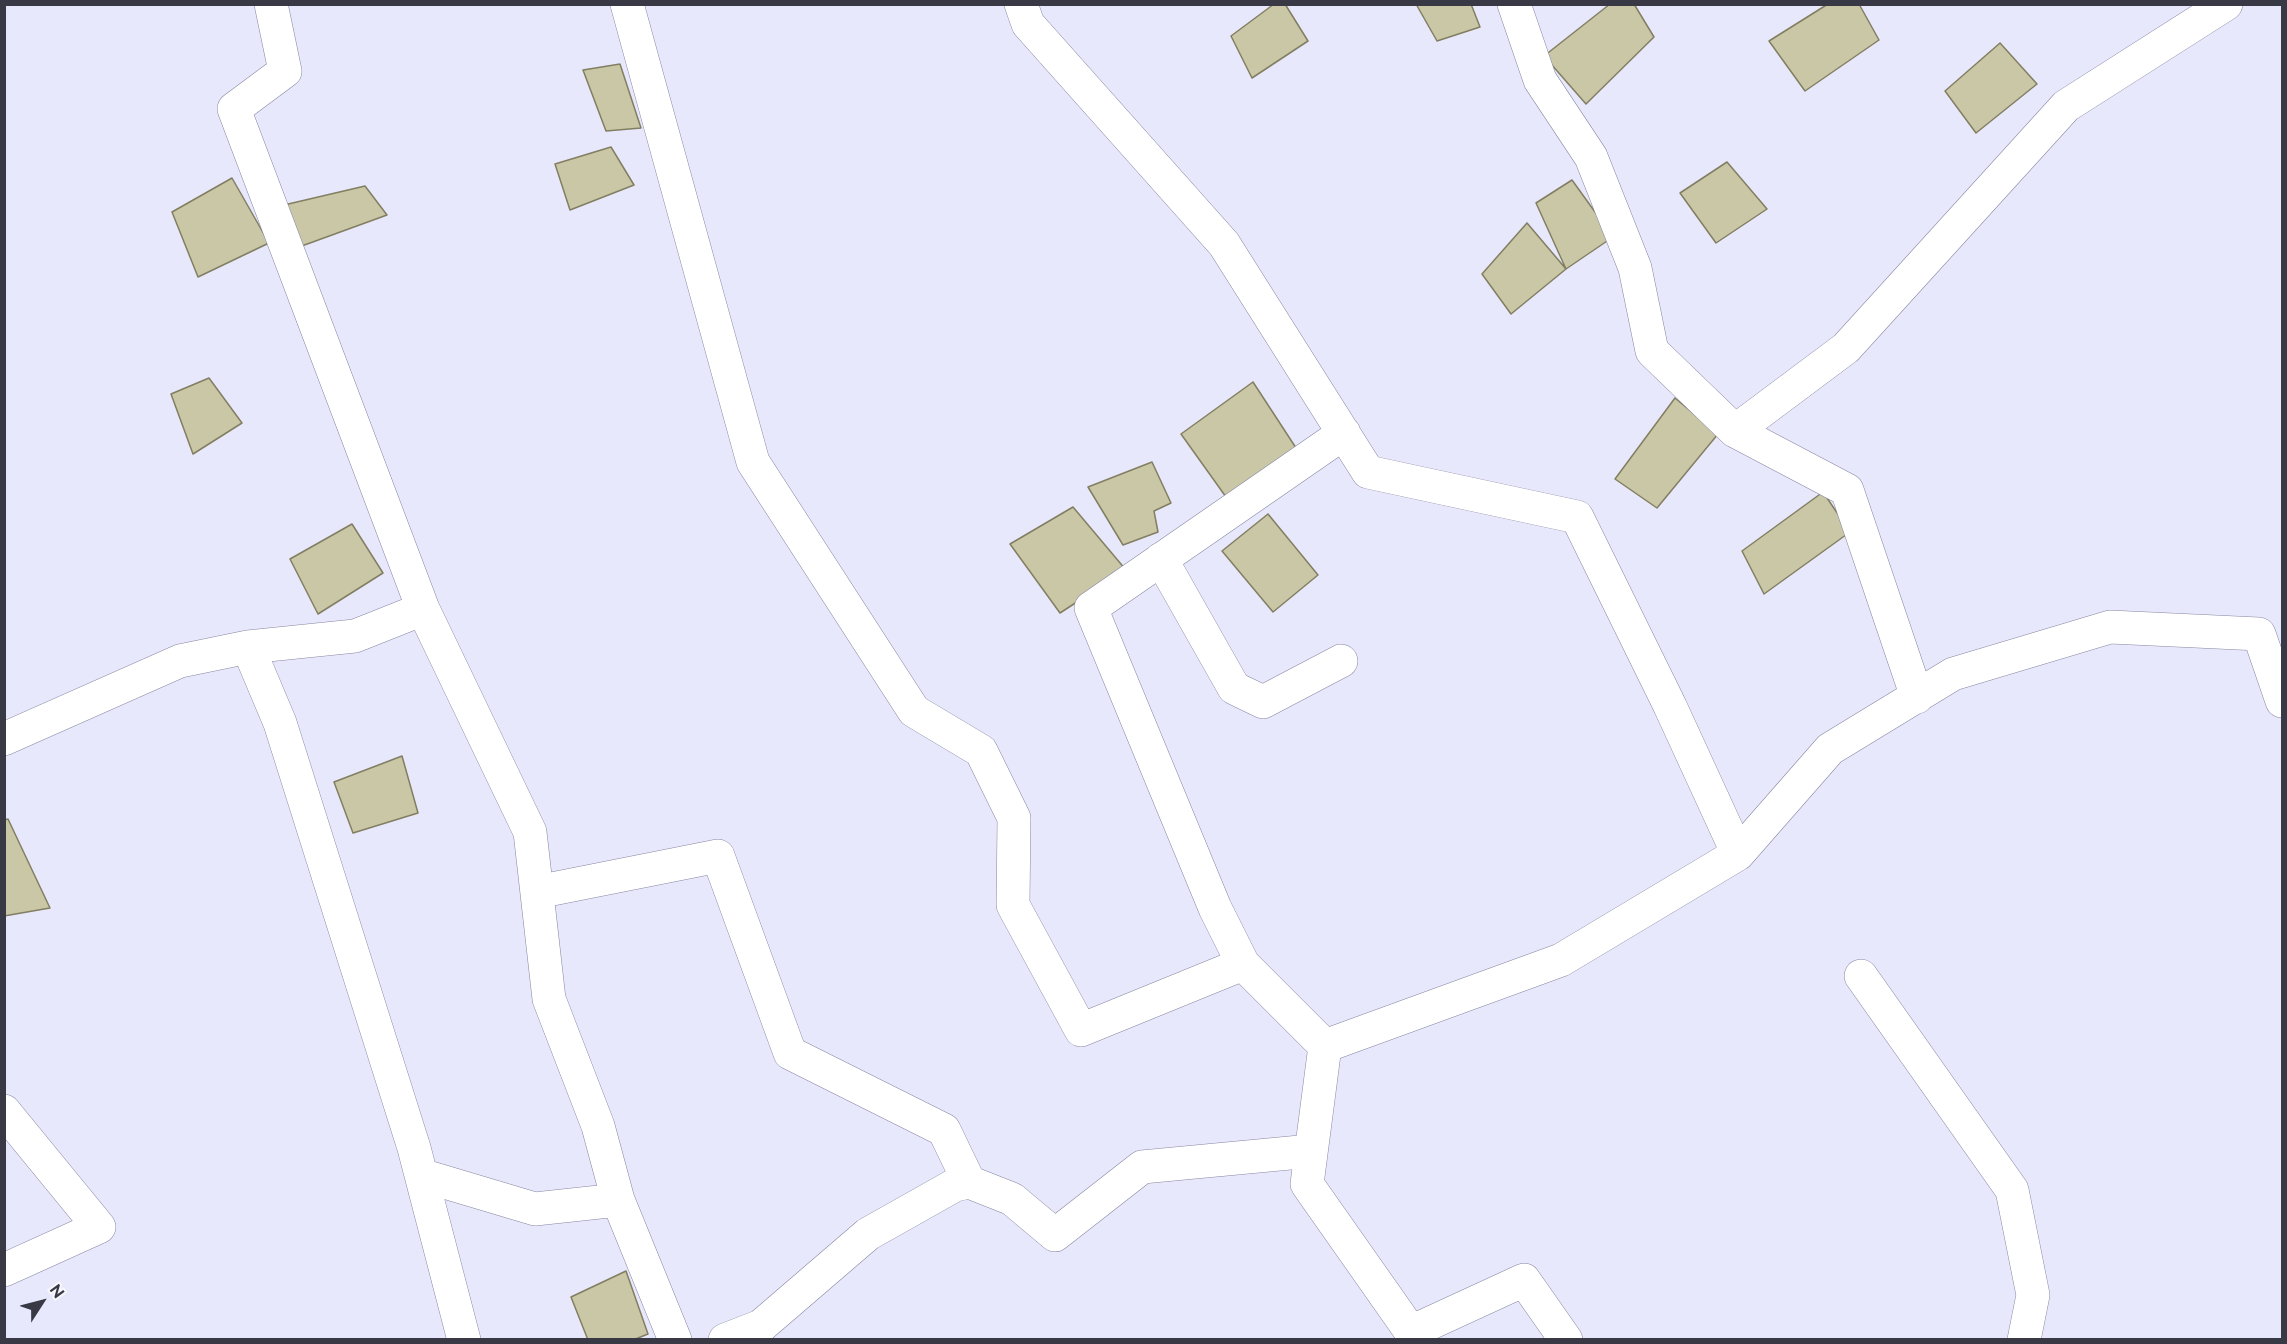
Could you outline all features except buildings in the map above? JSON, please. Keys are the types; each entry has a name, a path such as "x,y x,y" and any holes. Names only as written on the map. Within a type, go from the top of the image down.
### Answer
{"street":[{"path":"271,4 285,71 234,109 423,609 530,832 549,999 598,1126 618,1200 675,1340"},
{"path":"627,4 753,462 914,711 981,750 1014,818 1013,905 1081,1030 1243,964"},
{"path":"1021,4 1028,24 1224,244 1368,472 1577,517 1670,706 1738,854"},
{"path":"1514,4 1540,80 1592,157 1635,268 1652,351 1735,431 1847,490 1917,697"},
{"path":"1735,431 1846,348 2066,106 2226,4"},
{"path":"1325,1046 1243,964 1215,908 1091,608 1344,432"},
{"path":"1161,559 1234,688 1263,702 1341,661"},
{"path":"4,739 180,661 248,647 355,636 423,609"},
{"path":"1325,1046 1561,960 1738,854 1830,749 1953,674 2110,627 2259,634 2283,701"},
{"path":"248,647 280,723 421,1174 464,1340"},
{"path":"537,892 718,856 790,1053 944,1130 969,1182"},
{"path":"1861,976 2012,1190 2033,1295 2024,1340"},
{"path":"1325,1046 1307,1184 1411,1332 1524,1280 1566,1340"},
{"path":"4,1111 99,1227 4,1270"},
{"path":"725,1340 761,1326 868,1234 955,1185 969,1182 1012,1199 1055,1235 1142,1167 1311,1151"},
{"path":"421,1174 535,1209 618,1200"}]}
